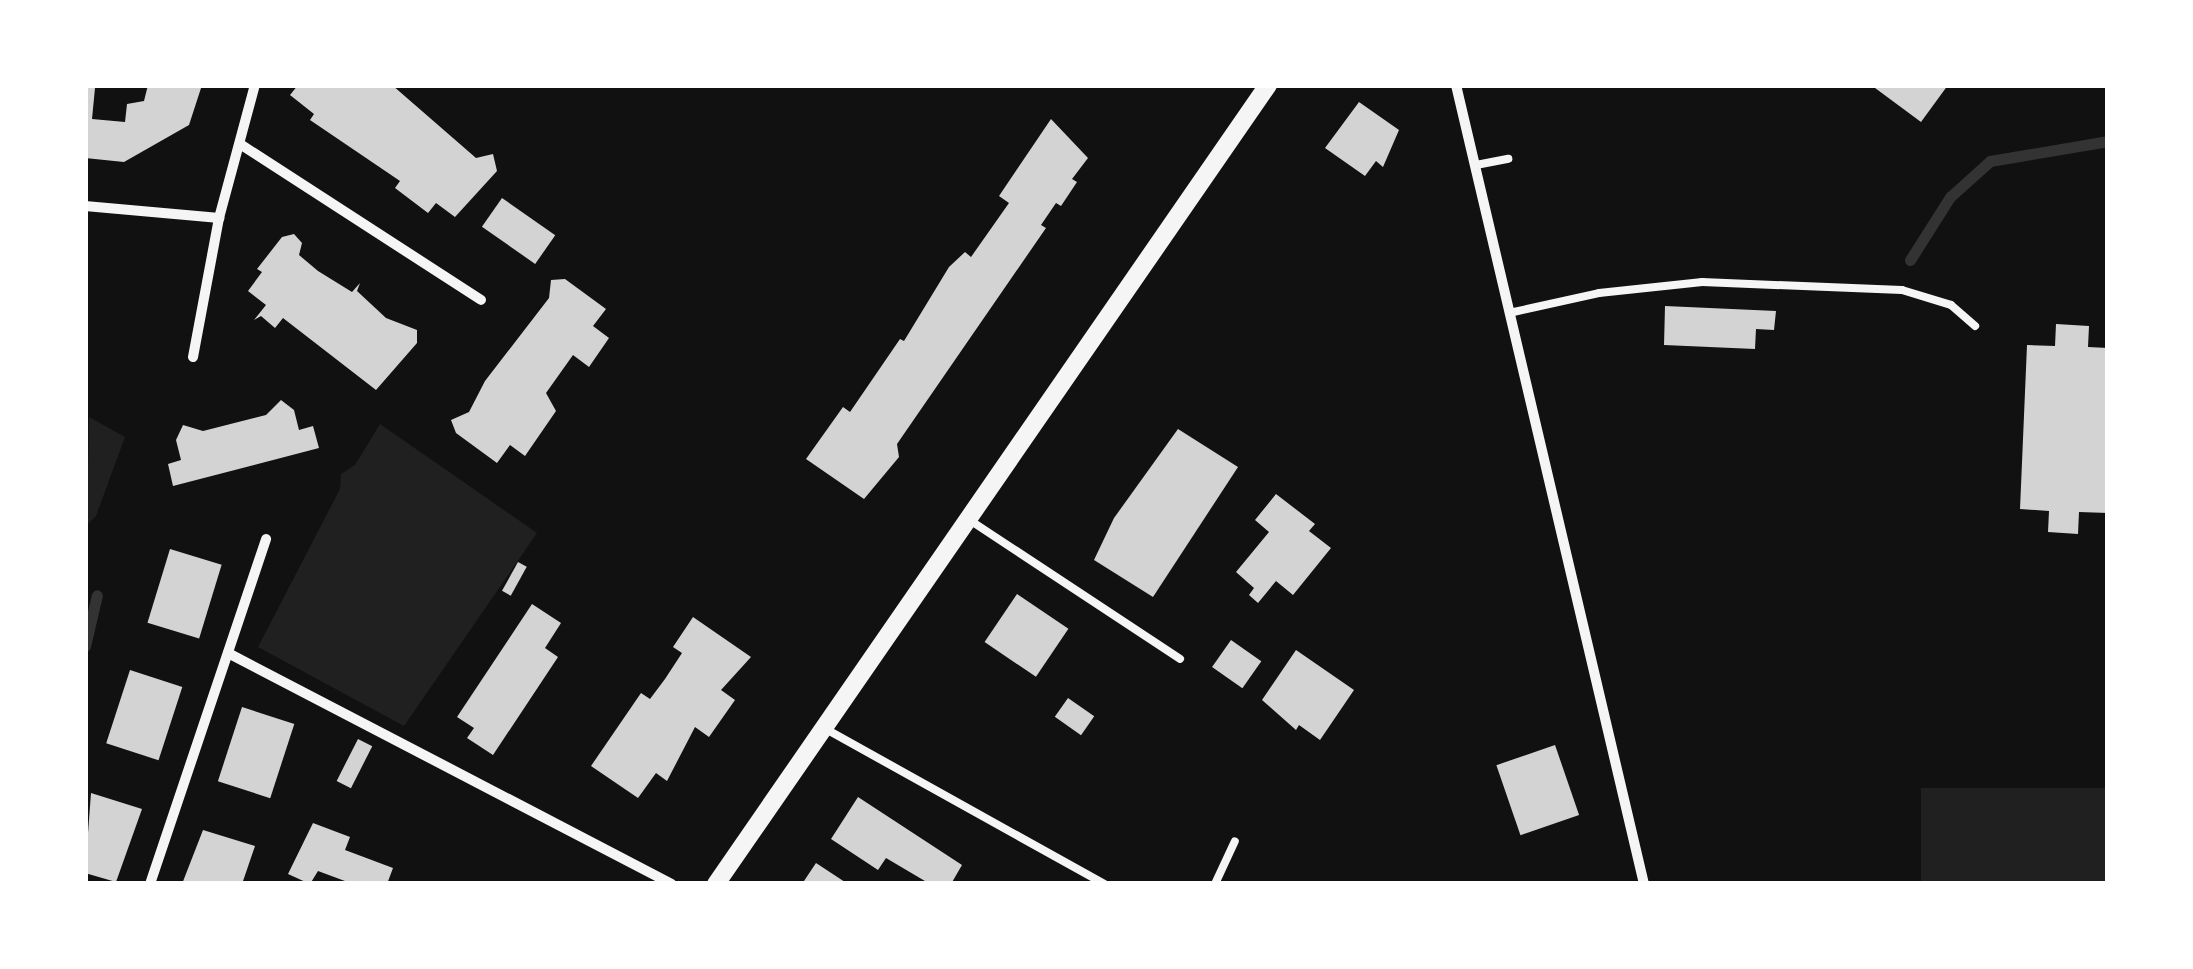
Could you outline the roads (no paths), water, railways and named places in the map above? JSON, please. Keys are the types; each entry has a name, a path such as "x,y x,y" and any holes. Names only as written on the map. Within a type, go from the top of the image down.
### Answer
{"street":[{"path":"192,357 220,218 256,85"},
{"path":"716,884 1268,85"},
{"path":"1456,85 1644,884"},
{"path":"240,144 481,300"},
{"path":"85,206 220,218"},
{"path":"150,884 266,538"},
{"path":"228,653 364,719 670,884"}],"lane":[{"path":"1476,165 1508,159"},
{"path":"1508,313 1599,293 1702,282 1902,290 1951,305 1975,326"},
{"path":"968,519 1180,659"},
{"path":"824,728 1104,884"},
{"path":"1215,884 1235,842"}],"waterway":[{"path":"1910,260 1950,197 1990,161 2108,141"},
{"path":"85,646 97,595"}]}
